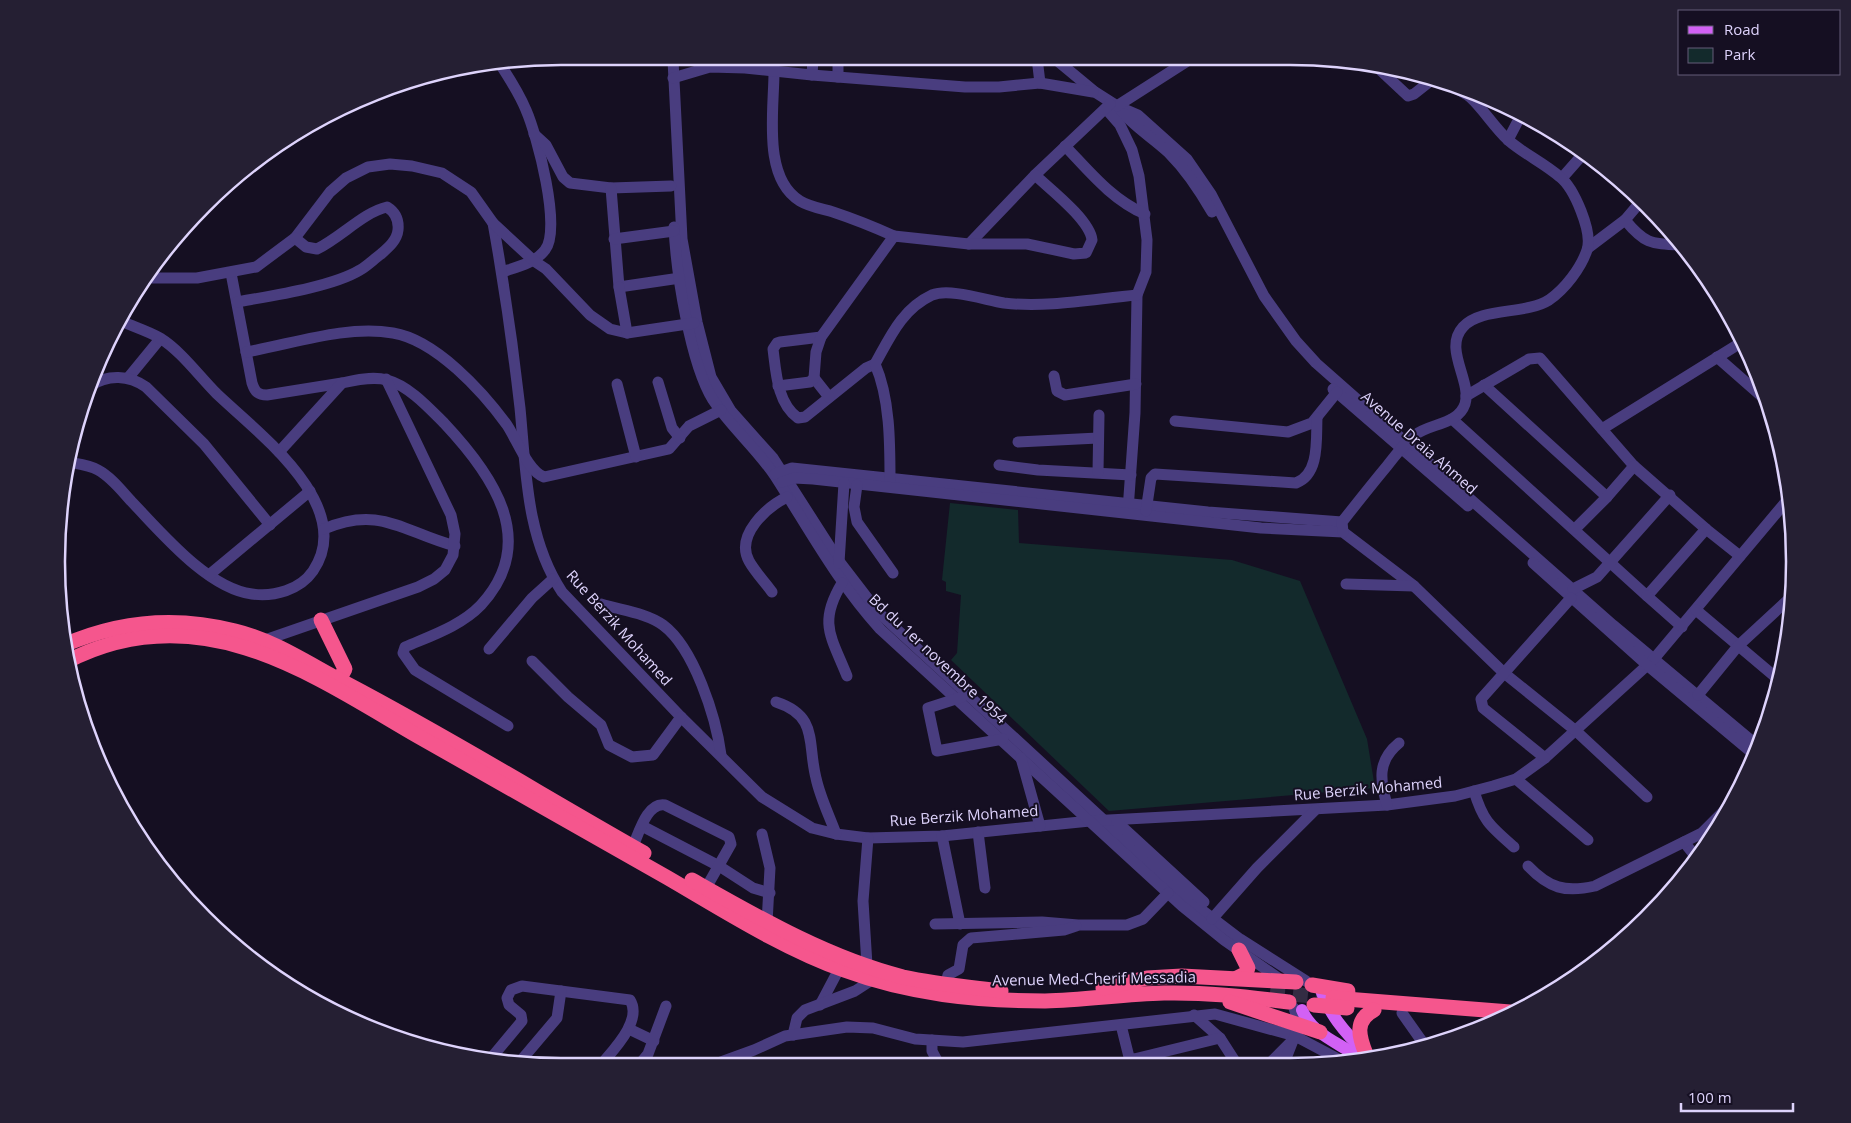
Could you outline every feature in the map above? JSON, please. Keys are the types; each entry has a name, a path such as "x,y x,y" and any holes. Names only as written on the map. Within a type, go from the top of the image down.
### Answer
{"highway":[{"path":"320,620 344,669 339,680"},
{"path":"72,642 111,628 162,622 205,624 234,630 265,640 416,721 767,923 867,965 902,976 1003,991 1189,984 1270,992"},
{"name":"Avenue Med-Cherif Messadia","path":"75,658 103,646 126,639 147,636 173,636 243,648 286,663 359,702 750,925 839,969 872,980 933,994 972,999 1045,1000 1222,994 1480,1020"},
{"path":"1237,978 1245,974 1248,968 1239,950"},
{"path":"1104,988 1147,978 1182,976 1237,978 1304,1002 1320,1032"},
{"path":"1186,994 1223,1000 1500,1011"},
{"path":"1357,1053 1359,1029 1363,1017 1374,1010"}],"main road":[{"path":"1304,1002 1346,1034 1355,1054"},
{"path":"1320,1032 1352,1054"}],"street":[{"path":"673,65 673,90 677,111 678,184 682,239 693,323 711,377 720,394 839,562 879,613 963,696 1110,821 1214,916 1304,1002 1353,1054"},
{"path":"673,78 710,67 742,65"},
{"path":"760,65 774,72 965,87 999,87 1040,83 1095,92"},
{"path":"812,75 813,65"},
{"path":"838,65 838,77"},
{"path":"1038,65 1040,83"},
{"path":"1062,65 1112,106 1132,150 1145,214 1148,262 1137,295 1136,384 1128,509"},
{"path":"969,244 1065,146 1112,106 1179,65"},
{"path":"502,68 527,110 552,217 546,249 534,261 502,272"},
{"path":"774,72 773,154 777,169 793,195 802,202 864,223 894,236 969,244 1027,244 1074,254 1086,253 1092,240 1088,229 1073,211 1035,175"},
{"path":"1385,75 1408,96 1414,94 1426,84"},
{"name":"Bd du 1er novembre 1954","path":"673,90 671,113 671,186 680,278 693,323 702,376 708,391 721,410 780,477 787,497 840,580 880,629 963,696 1002,739 1168,893 1304,1002"},
{"path":"1471,100 1508,140 1562,178 1583,215 1588,248"},
{"name":"Avenue Draia Ahmed","path":"1112,106 1169,153 1191,178 1264,296 1310,358 1495,528 1749,750"},
{"path":"1508,140 1518,121"},
{"path":"534,134 546,144 563,177 570,183 611,188 671,186"},
{"path":"1065,146 1105,188 1129,207 1145,214"},
{"path":"1562,178 1579,159"},
{"path":"155,278 197,278 256,267 295,238 330,192 346,178 368,168 390,164 430,169 455,180 471,192 493,223 534,261 546,269 597,321 610,329 627,333 693,323"},
{"path":"611,188 614,239 627,333"},
{"path":"1342,527 1404,446 1424,429 1452,419 1462,410 1466,396 1457,348 1457,336 1463,327 1471,321 1482,317 1523,310 1548,300 1563,289 1574,274 1588,248 1625,220 1637,206"},
{"path":"237,302 279,295 340,278 359,270 392,244 397,237 397,218 387,207 372,212 346,232 317,249 306,247 295,238"},
{"path":"1625,220 1639,237 1646,241 1653,244 1672,245"},
{"name":"Rue Berzik Mohamed","path":"493,223 502,272 533,516 542,553 553,579 562,592 681,717 721,754 762,797 812,828 836,834 868,838 942,836 1090,821 1387,805 1455,796 1516,779 1545,758 1576,731 1650,662 1682,627 1783,504"},
{"path":"614,239 674,231"},
{"path":"829,398 814,378 816,352 821,337 894,236"},
{"name":"Avenue Draia Ahmed","path":"1229,237 1244,275 1272,320 1305,363 1337,392 1404,446"},
{"path":"231,273 255,392 260,395 363,379 386,379 403,387 415,396 474,457 492,481 506,522 506,563 493,589 480,606 450,627 404,647 403,653 415,670 508,726"},
{"path":"620,287 680,278"},
{"path":"821,337 780,342 774,346 778,386 786,404 798,418 805,417 866,368 875,364 902,317 934,294 945,293 1023,304 1137,295"},
{"path":"75,464 90,467 106,476 173,545 209,575 234,589 250,594 281,593 294,588 311,574 320,559 324,529 310,491 279,452 160,338 126,324"},
{"path":"246,352 353,332 381,332 404,336 442,357 466,378 507,425 535,472 544,478 669,449 694,422 721,410"},
{"path":"128,378 160,338"},
{"path":"1602,429 1736,345"},
{"path":"1717,357 1756,391"},
{"path":"1466,396 1529,359 1540,358 1634,466 1740,556"},
{"path":"875,364 882,379 888,433 890,480"},
{"path":"1054,376 1057,391 1065,395 1136,384"},
{"path":"99,382 119,377 128,378 146,387 204,444 270,525"},
{"path":"778,386 810,382 814,378"},
{"path":"265,640 418,587 434,579 445,570 455,546 451,515 386,379"},
{"path":"658,382 669,422 680,438"},
{"path":"279,452 342,383"},
{"path":"617,384 636,457"},
{"path":"1484,385 1608,497"},
{"path":"1175,421 1279,433 1298,430 1317,418 1337,392"},
{"path":"1098,472 1099,415"},
{"path":"1146,510 1151,478 1155,474 1296,483 1304,480 1311,470 1317,418"},
{"path":"1452,419 1682,627"},
{"path":"1018,442 1098,438"},
{"path":"999,465 1038,470 1131,475"},
{"path":"1575,529 1608,497 1634,466"},
{"path":"780,477 792,468 1128,509"},
{"path":"780,477 804,478 857,486 1146,510 1261,528 1342,527 1414,586 1504,673 1576,731 1647,797"},
{"path":"844,483 839,562 840,580 832,600 827,621 829,632 847,676"},
{"path":"857,486 854,507 857,522 864,535 893,573"},
{"path":"209,575 310,491"},
{"path":"1545,758 1483,708 1481,699 1572,594 1597,577 1670,496"},
{"path":"772,592 748,560 746,549 750,532 757,519 772,505 787,497"},
{"path":"324,529 346,520 373,519 385,521 429,539 455,546"},
{"path":"1647,596 1706,529"},
{"path":"489,649 532,598 553,579"},
{"path":"1346,584 1414,586"},
{"path":"1698,695 1738,646 1784,603"},
{"path":"602,604 648,618 663,625 690,657 718,732 721,754"},
{"path":"1696,610 1772,675"},
{"path":"532,661 568,697 601,725 609,746 624,754 639,758 653,755 681,717"},
{"name":"Avenue Draia Ahmed","path":"1650,662 1698,695 1752,741"},
{"path":"963,696 931,706 927,710 937,752 1002,739"},
{"path":"776,702 795,709 807,726 820,793 836,834"},
{"path":"1387,805 1381,771 1386,756 1399,743"},
{"path":"1020,756 1040,826"},
{"path":"1516,779 1588,840"},
{"path":"1474,791 1482,816 1490,826 1514,847"},
{"path":"633,846 651,808 661,804 722,833 730,838 731,844 706,888"},
{"path":"1214,916 1257,868 1315,810"},
{"path":"642,826 719,866 753,888 770,893"},
{"path":"1528,866 1541,879 1553,886 1577,890 1595,886 1702,833 1709,826"},
{"path":"978,832 985,888"},
{"path":"762,834 770,868 767,923"},
{"path":"942,836 960,924"},
{"path":"867,965 863,901 868,838"},
{"path":"1684,842 1692,852"},
{"path":"946,984 948,975 960,967 963,945 968,939 1012,928 1061,922 1078,925 1118,926 1136,923 1150,913 1168,893"},
{"path":"934,924 1012,928"},
{"path":"820,1004 839,969"},
{"path":"794,1035 797,1018 801,1013 855,991 872,980"},
{"path":"494,1053 522,1021 521,1015 508,1002 511,990 522,986 630,1000 632,1006 629,1029 606,1058"},
{"path":"526,1057 557,1018 561,991"},
{"path":"732,1058 754,1050 773,1040 847,1027 873,1028 915,1039 963,1042 1215,1014 1304,1002"},
{"path":"1271,1058 1304,1002"},
{"path":"1286,1058 1304,1002"},
{"path":"645,1058 654,1041 666,1006"},
{"path":"1402,1013 1421,1040"},
{"path":"1194,1015 1220,1038 1233,1058"},
{"path":"1120,1025 1127,1053 1132,1058"},
{"path":"629,1029 654,1041"},
{"path":"1138,1058 1220,1038"},
{"path":"932,1040 932,1051 936,1058"}],"green space":[{"path":"950,503 1018,510 1019,543 1232,560 1300,581 1367,739 1375,788 1109,811 951,660 957,653 961,595 946,591 946,582 942,580"}],"tunnel":[{"path":"1270,992 1333,998"}]}
